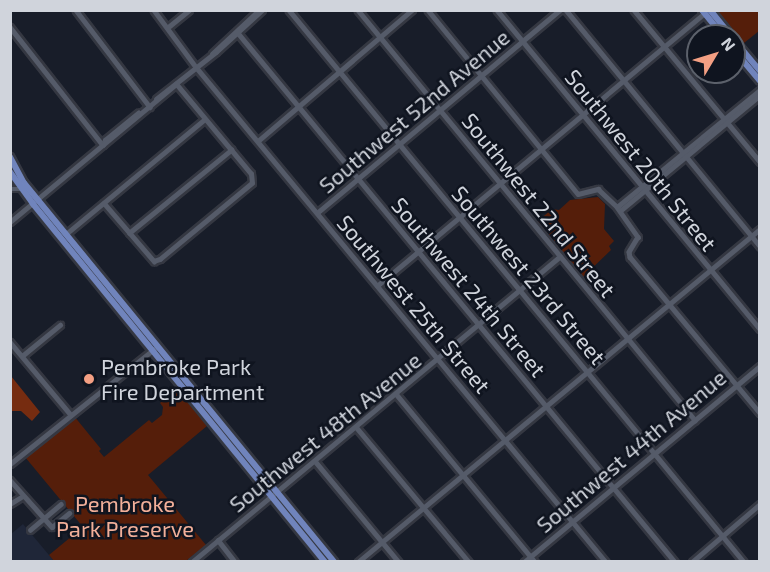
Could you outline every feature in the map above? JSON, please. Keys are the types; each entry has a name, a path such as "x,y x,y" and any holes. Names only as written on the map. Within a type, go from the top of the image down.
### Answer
{"main road":[{"path":"705,12 718,24"},
{"path":"746,56 759,71"},
{"path":"746,65 759,81"},
{"path":"10,157 35,202 155,348 194,391 313,547 327,561"},
{"path":"10,172 21,189 66,234 155,348 195,405 334,561"},
{"path":"194,391 195,405"}],"street":[{"path":"76,10 149,106"},
{"name":"Southwest 25th Street","path":"154,10 196,67 606,561"},
{"path":"167,28 189,10"},
{"path":"10,222 238,33 261,10"},
{"path":"212,54 261,10"},
{"name":"Southwest 23rd Street","path":"289,10 744,561"},
{"name":"Southwest 22nd Street","path":"358,10 695,420"},
{"path":"258,141 412,10"},
{"path":"428,10 578,194 598,189 618,209 638,237 629,252 630,257 759,412"},
{"name":"Southwest 20th Street","path":"497,10 759,329"},
{"name":"Southwest 52nd Avenue","path":"317,213 560,10"},
{"path":"566,10 759,246"},
{"path":"634,10 759,162"},
{"path":"377,286 705,12"},
{"path":"10,27 103,145"},
{"name":"Southwest 24th Street","path":"238,33 675,561"},
{"path":"104,203 154,261 160,259 250,185 253,179 176,84"},
{"path":"685,154 723,118 759,90"},
{"path":"618,209 685,154 728,124 759,95"},
{"path":"66,234 205,119"},
{"path":"129,233 231,150"},
{"path":"10,189 21,189"},
{"path":"358,561 759,229"},
{"name":"Southwest 48th Avenue","path":"192,561 397,395 478,324 560,257"},
{"path":"22,356 60,325"},
{"path":"10,342 71,415"},
{"path":"11,463 155,348"},
{"name":"Southwest 44th Avenue","path":"524,561 759,366"},
{"path":"397,395 535,561"},
{"path":"357,428 469,561"},
{"path":"315,461 399,561"},
{"path":"10,480 52,527 69,513"},
{"path":"10,504 23,495"},
{"path":"30,530 61,504"},
{"path":"692,561 759,504"},
{"path":"218,540 235,561"}],"shaded area":[{"path":"11,376 40,412 32,421 21,411 11,411"},
{"path":"23,524 54,561 11,562 11,534"}],"green space":[{"path":"717,11 759,11 759,31 746,41 746,24 728,24"},
{"path":"598,197 605,204 604,229 614,241 609,246 611,250 583,277 538,221 552,209 559,210 570,200"},
{"name":"Pembroke Park Preserve","path":"177,389 207,426 148,475 206,545 186,561 54,561 49,555 83,527 25,457 74,416 101,449 99,451 104,457 149,420 152,423 162,415 163,407 160,403"}],"place":[{"name":"Pembroke Park Fire Department","path":"89,379"}]}
